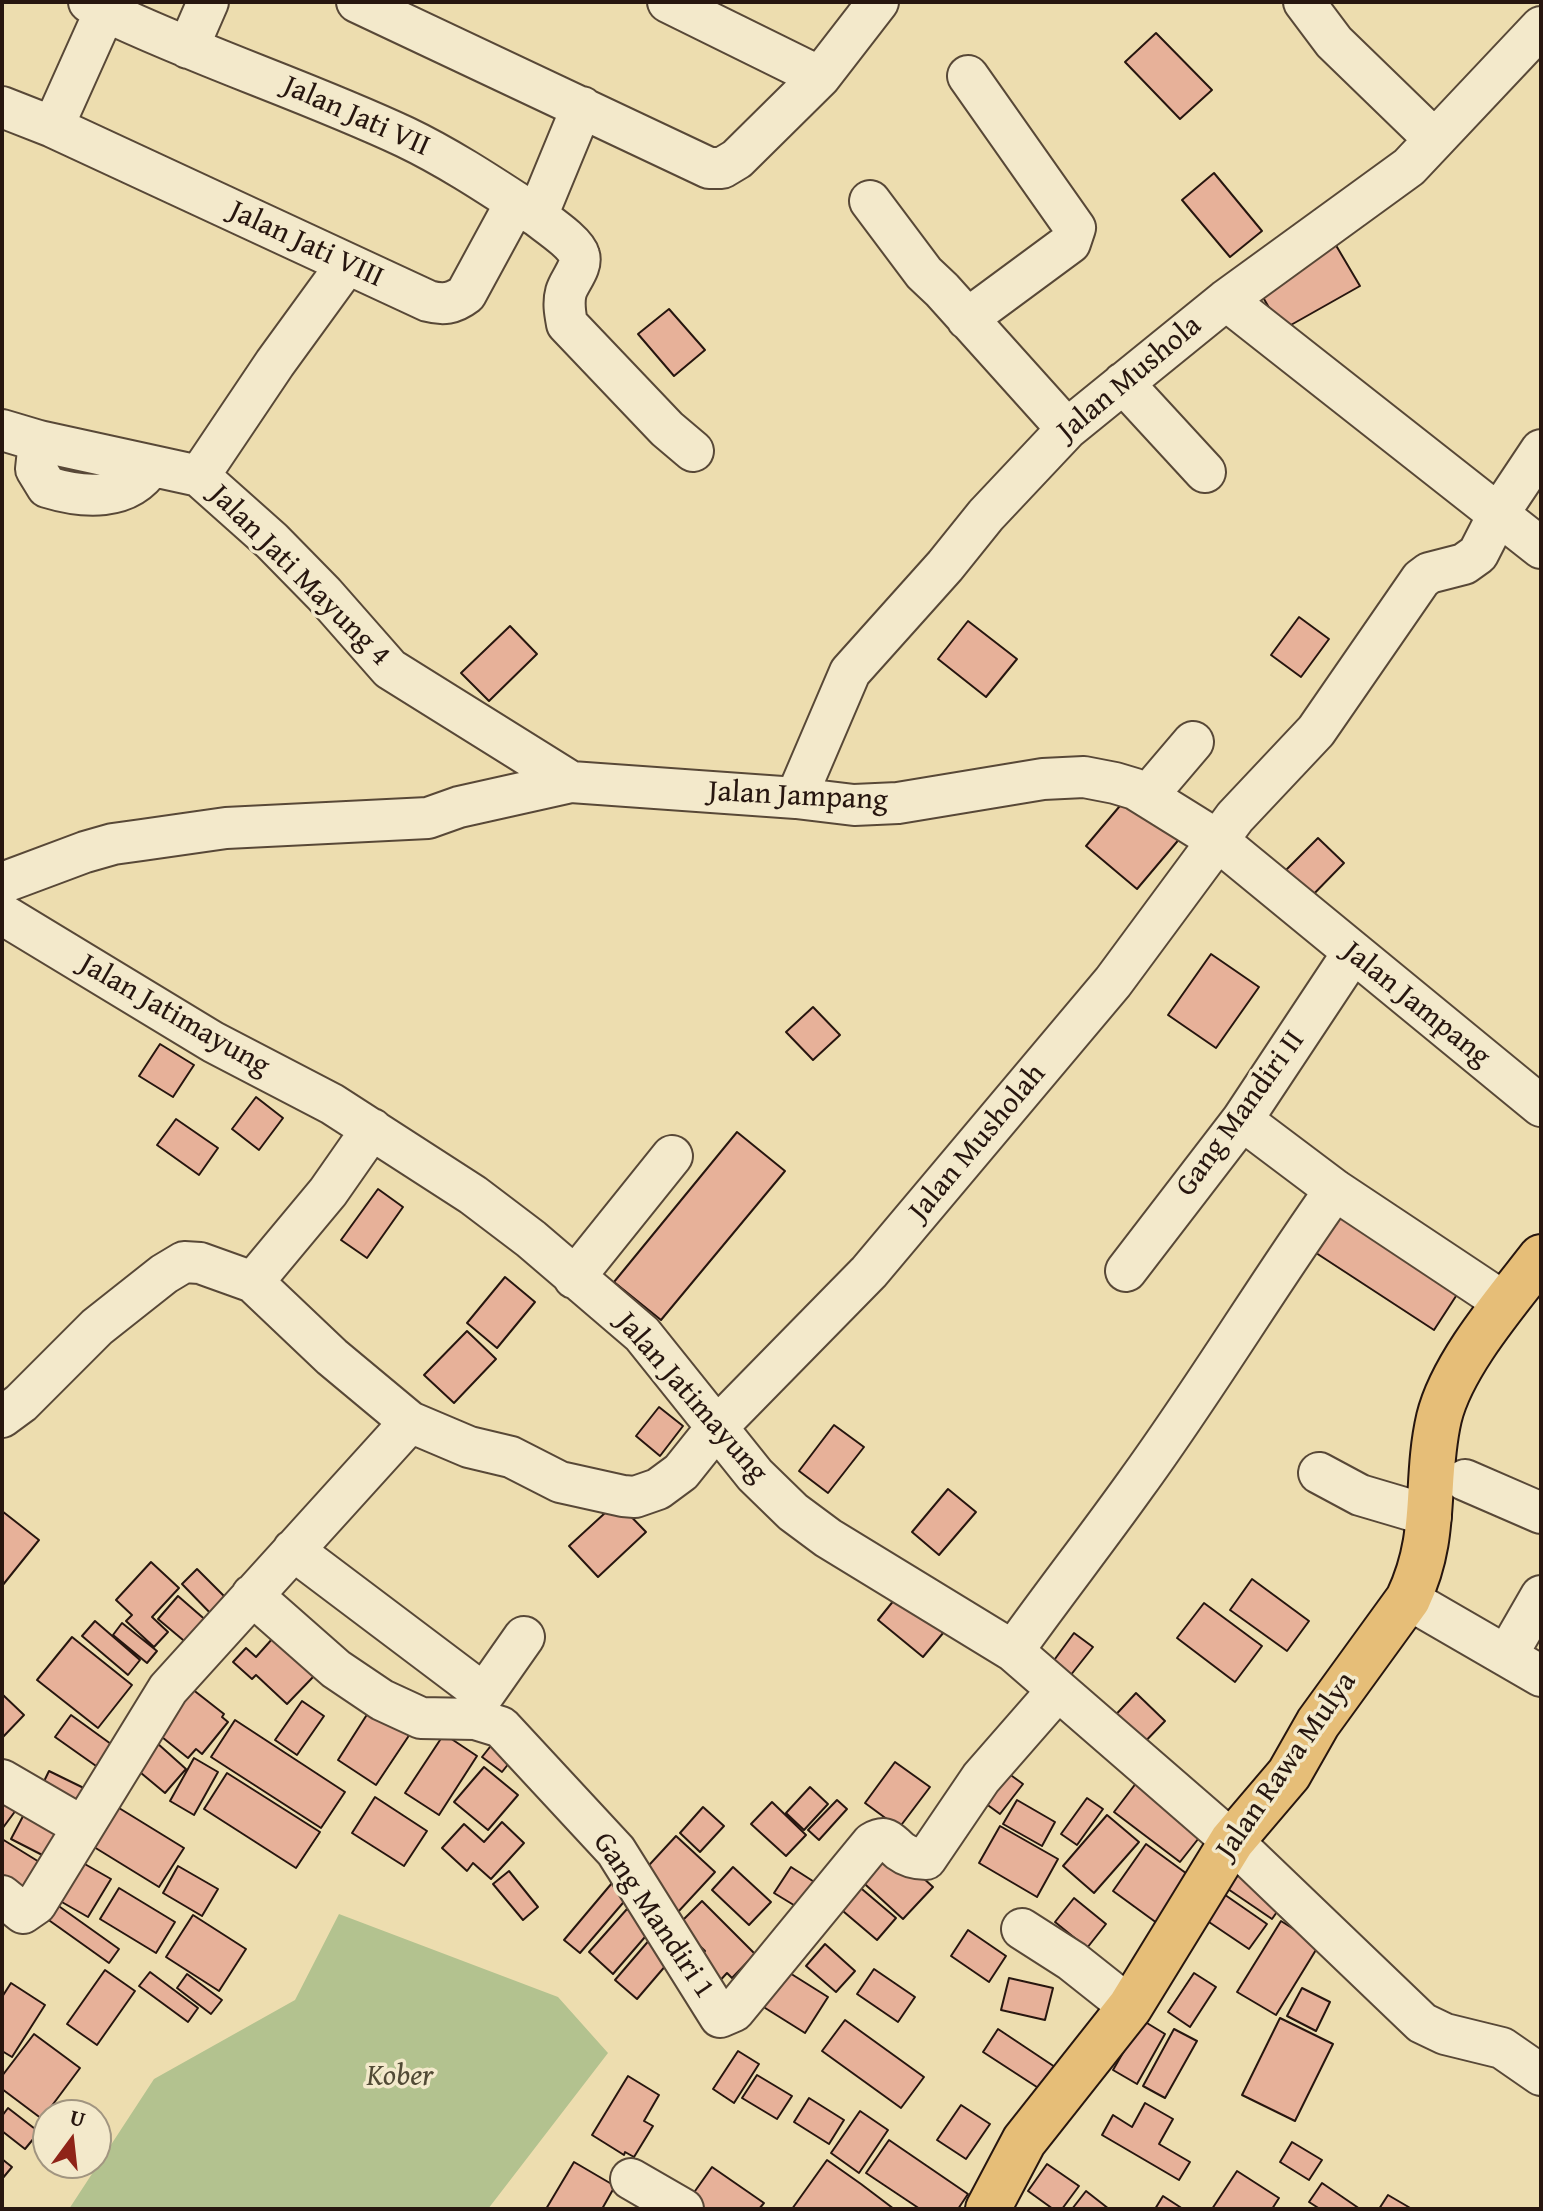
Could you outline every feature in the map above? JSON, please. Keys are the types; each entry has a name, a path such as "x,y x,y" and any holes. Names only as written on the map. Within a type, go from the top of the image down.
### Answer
{"main road":[{"name":"Jalan Rawa Mulya","path":"988,2209 1024,2141 1130,2007 1232,1841 1289,1774 1318,1723 1408,1599 1424,1558 1431,1516 1434,1442 1440,1413 1462,1366 1541,1257"}],"street":[{"path":"188,48 208,2"},
{"path":"357,2 709,168 722,168 737,159 820,77 878,2"},
{"path":"668,2 820,77"},
{"path":"1304,2 1334,42 1433,138"},
{"path":"53,127 97,6"},
{"name":"Jalan Jati VII","path":"97,6 188,48 405,137 449,159 526,209 573,246 579,255 580,263 566,292 564,305 567,324 667,429 693,451"},
{"name":"Jalan Mushola","path":"796,798 850,672 945,566 986,515 1067,429 1226,300 1409,167 1433,138 1541,27"},
{"path":"967,319 1070,243 1075,228 968,76"},
{"name":"Jalan Jati VIII","path":"2,107 53,127 428,301 446,304 466,294 526,209 582,107"},
{"path":"870,201 924,273 1067,429"},
{"path":"199,476 347,264"},
{"path":"1226,300 1541,548"},
{"path":"1123,383 1205,472"},
{"name":"Jalan Jati Mayung 4","path":"2,430 199,476 272,541 390,669 571,782"},
{"name":"Jalan Musholah","path":"253,1282 332,1357 410,1422 469,1447 511,1457 560,1482 635,1497 658,1489 681,1472 717,1427 869,1272 1113,982 1235,817 1316,731 1421,579 1429,573 1471,560 1482,550 1499,513 1541,450"},
{"path":"1147,796 1193,742"},
{"name":"Jalan Jampang","path":"2,883 113,844 226,828 428,818 459,807 571,782 854,805 898,803 1043,779 1084,777 1135,789 1217,840 1352,954 1541,1106"},
{"name":"Jalan Jatimayung","path":"2,914 213,1042 332,1104 473,1195 628,1319 755,1475 793,1512 828,1538 1013,1651 1232,1841 1422,2023 1445,2034 1502,2048 1541,2075"},
{"name":"Gang Mandiri II","path":"1126,1271 1242,1120 1352,954"},
{"path":"1242,1120 1335,1190 1505,1303"},
{"path":"2,1417 21,1403 97,1327 184,1262 200,1263 253,1282 328,1192 372,1129"},
{"path":"574,1278 672,1156"},
{"path":"1013,1651 1136,1484 1208,1380 1275,1274 1335,1190"},
{"path":"2,1896 23,1913 40,1899 168,1689 410,1422"},
{"path":"1319,1473 1360,1495 1431,1516"},
{"path":"1465,1480 1541,1513"},
{"path":"293,1550 484,1694 524,1637"},
{"name":"Gang Mandiri 1","path":"252,1595 336,1669 382,1700 421,1718 475,1719 501,1727 616,1851 720,2017 734,2011 872,1843 881,1838 888,1839 902,1853 926,1859 981,1778 1057,1691"},
{"path":"1507,1655 1541,1596"},
{"path":"1408,1599 1541,1676"},
{"path":"2,1780 83,1827"},
{"path":"1022,1929 1072,1961 1130,2007"},
{"path":"631,2179 683,2209"}],"green space":[{"name":"Kober","path":"339,1914 558,1997 608,2053 488,2209 69,2209 89,2179 112,2179 112,2143 154,2079 295,2000"}],"building":[{"path":"1156,33 1212,90 1180,119 1125,62"},
{"path":"1214,173 1262,231 1230,257 1182,200"},
{"path":"1334,242 1360,286 1282,330 1257,287"},
{"path":"669,309 705,350 674,376 638,334"},
{"path":"1299,617 1329,639 1301,677 1271,655"},
{"path":"968,621 1017,659 986,697 938,659"},
{"path":"510,626 537,654 489,701 461,673"},
{"path":"1130,794 1181,837 1137,889 1086,846"},
{"path":"1318,838 1344,863 1304,904 1278,878"},
{"path":"1211,954 1259,987 1216,1048 1168,1015"},
{"path":"813,1007 840,1035 813,1060 786,1032"},
{"path":"160,1044 194,1065 173,1097 139,1076"},
{"path":"256,1097 283,1118 259,1150 232,1129"},
{"path":"176,1119 218,1148 199,1175 157,1145"},
{"path":"737,1132 785,1171 661,1320 614,1282"},
{"path":"378,1189 403,1207 367,1258 341,1240"},
{"path":"1338,1214 1458,1293 1434,1330 1313,1251"},
{"path":"505,1277 535,1302 497,1348 467,1323"},
{"path":"467,1331 496,1359 454,1403 424,1375"},
{"path":"659,1407 683,1426 660,1456 636,1436"},
{"path":"834,1425 864,1447 828,1493 799,1471"},
{"path":"948,1489 976,1512 939,1555 912,1532"},
{"path":"617,1502 646,1532 598,1577 569,1546"},
{"path":"2,1511 39,1540 2,1586"},
{"path":"151,1562 179,1588 152,1617 168,1632 154,1647 126,1621 132,1615 116,1600"},
{"path":"197,1569 232,1604 216,1619 182,1584"},
{"path":"1252,1579 1309,1621 1287,1651 1230,1610"},
{"path":"903,1589 949,1626 923,1657 878,1620"},
{"path":"178,1596 209,1623 189,1645 158,1619"},
{"path":"1204,1603 1262,1646 1235,1682 1177,1638"},
{"path":"95,1621 140,1660 128,1675 82,1636"},
{"path":"122,1623 157,1651 147,1663 113,1635"},
{"path":"1074,1633 1093,1647 1070,1676 1052,1663"},
{"path":"72,1637 132,1685 98,1728 37,1680"},
{"path":"273,1638 314,1676 287,1704 256,1675 252,1679 233,1662 246,1648 256,1657"},
{"path":"187,1685 224,1714 222,1717 228,1722 202,1754 196,1749 188,1758 152,1729"},
{"path":"1136,1693 1165,1721 1137,1750 1109,1722"},
{"path":"2,1694 24,1715 2,1738"},
{"path":"302,1701 324,1716 297,1755 275,1740"},
{"path":"375,1702 414,1728 376,1785 338,1760"},
{"path":"71,1715 122,1752 106,1773 55,1737"},
{"path":"235,1720 345,1792 321,1828 211,1757"},
{"path":"444,1734 477,1756 439,1815 405,1793"},
{"path":"497,1738 517,1753 502,1772 482,1757"},
{"path":"157,1743 186,1769 165,1793 135,1768"},
{"path":"194,1758 218,1772 194,1815 170,1801"},
{"path":"895,1762 930,1787 899,1828 865,1803"},
{"path":"484,1767 518,1795 488,1830 454,1802"},
{"path":"1001,1768 1023,1784 1000,1814 978,1798"},
{"path":"49,1771 96,1794 81,1822 35,1800"},
{"path":"227,1773 320,1832 296,1868 204,1809"},
{"path":"1140,1778 1206,1829 1180,1862 1114,1812"},
{"path":"810,1787 828,1804 804,1830 786,1813"},
{"path":"2,1794 22,1802 2,1829"},
{"path":"375,1797 427,1831 404,1866 352,1833"},
{"path":"1087,1798 1103,1809 1077,1845 1061,1834"},
{"path":"106,1800 184,1848 159,1887 81,1839"},
{"path":"837,1800 847,1809 819,1840 808,1830"},
{"path":"1017,1800 1055,1822 1042,1846 1003,1824"},
{"path":"772,1802 806,1835 786,1856 751,1824"},
{"path":"30,1803 70,1823 52,1860 11,1839"},
{"path":"703,1807 724,1826 700,1852 680,1833"},
{"path":"1107,1815 1139,1842 1094,1893 1063,1866"},
{"path":"502,1822 524,1843 491,1879 473,1863 467,1871 442,1848 464,1824 484,1842"},
{"path":"1000,1826 1058,1859 1037,1897 979,1863"},
{"path":"676,1836 715,1872 678,1912 639,1876"},
{"path":"2,1839 49,1868 29,1900 2,1883"},
{"path":"886,1844 933,1887 903,1919 856,1876"},
{"path":"1146,1844 1194,1879 1161,1926 1113,1891"},
{"path":"83,1863 111,1879 88,1917 60,1901"},
{"path":"178,1866 218,1889 202,1916 163,1893"},
{"path":"733,1867 771,1902 749,1925 712,1890"},
{"path":"791,1867 819,1885 802,1910 774,1893"},
{"path":"1238,1867 1286,1899 1272,1919 1225,1887"},
{"path":"509,1871 538,1907 523,1920 493,1884"},
{"path":"612,1883 628,1897 580,1953 564,1940"},
{"path":"856,1884 896,1918 877,1940 837,1906"},
{"path":"119,1888 175,1922 156,1953 100,1919"},
{"path":"1218,1890 1267,1924 1249,1949 1200,1916"},
{"path":"1074,1898 1106,1924 1087,1948 1055,1922"},
{"path":"702,1901 755,1954 732,1978 727,1973 715,1986 693,1963 705,1951 678,1925"},
{"path":"53,1902 119,1949 109,1963 43,1916"},
{"path":"627,1909 651,1930 613,1974 589,1952"},
{"path":"193,1915 246,1949 219,1991 166,1957"},
{"path":"1281,1921 1319,1945 1276,2015 1237,1992"},
{"path":"968,1930 1006,1956 989,1982 951,1956"},
{"path":"651,1938 673,1957 637,1999 615,1980"},
{"path":"825,1944 855,1971 836,1992 806,1966"},
{"path":"777,1965 828,1997 805,2033 754,2001"},
{"path":"874,1969 915,1997 898,2022 857,1994"},
{"path":"105,1970 135,1991 97,2045 67,2024"},
{"path":"150,1972 198,2008 188,2022 139,1986"},
{"path":"1194,1973 1216,1987 1190,2027 1168,2012"},
{"path":"187,1974 222,2000 211,2014 177,1988"},
{"path":"1009,1978 1053,1988 1045,2020 1001,2010"},
{"path":"11,1983 45,2005 12,2057 2,2051 2,1997"},
{"path":"1302,1988 1330,2002 1316,2031 1287,2016"},
{"path":"1280,2018 1333,2044 1295,2121 1242,2095"},
{"path":"845,2020 924,2077 901,2108 822,2051"},
{"path":"1142,2020 1165,2034 1137,2084 1113,2070"},
{"path":"998,2029 1058,2069 1043,2091 983,2052"},
{"path":"1174,2029 1197,2041 1165,2098 1143,2086"},
{"path":"34,2034 80,2068 57,2099 32,2099 32,2112 2,2089 2,2076"},
{"path":"738,2051 759,2064 734,2103 713,2089"},
{"path":"757,2075 792,2096 777,2119 742,2098"},
{"path":"628,2076 659,2095 644,2121 653,2126 634,2157 625,2152 624,2155 592,2135"},
{"path":"809,2098 844,2120 829,2144 794,2122"},
{"path":"1145,2103 1173,2119 1159,2144 1190,2162 1179,2180 1102,2135 1113,2115 1132,2127"},
{"path":"961,2105 990,2124 966,2159 937,2140"},
{"path":"8,2108 32,2127 32,2140 25,2149 2,2131 2,2116"},
{"path":"860,2111 888,2130 859,2173 831,2153"},
{"path":"889,2140 968,2194 958,2209 920,2209 866,2173"},
{"path":"1292,2142 1322,2160 1309,2180 1280,2162"},
{"path":"2,2159 12,2167 2,2179"},
{"path":"827,2160 861,2184 894,2209 792,2209"},
{"path":"574,2162 615,2186 602,2209 546,2209"},
{"path":"1047,2164 1079,2186 1062,2209 1053,2209 1028,2191"},
{"path":"712,2167 764,2203 759,2209 700,2209 688,2201"},
{"path":"1237,2171 1279,2198 1272,2209 1212,2209"},
{"path":"1322,2183 1360,2209 1320,2209 1309,2202"},
{"path":"1086,2191 1109,2209 1072,2209"},
{"path":"1388,2195 1412,2209 1379,2209"},
{"path":"1163,2196 1183,2209 1155,2209"}]}
